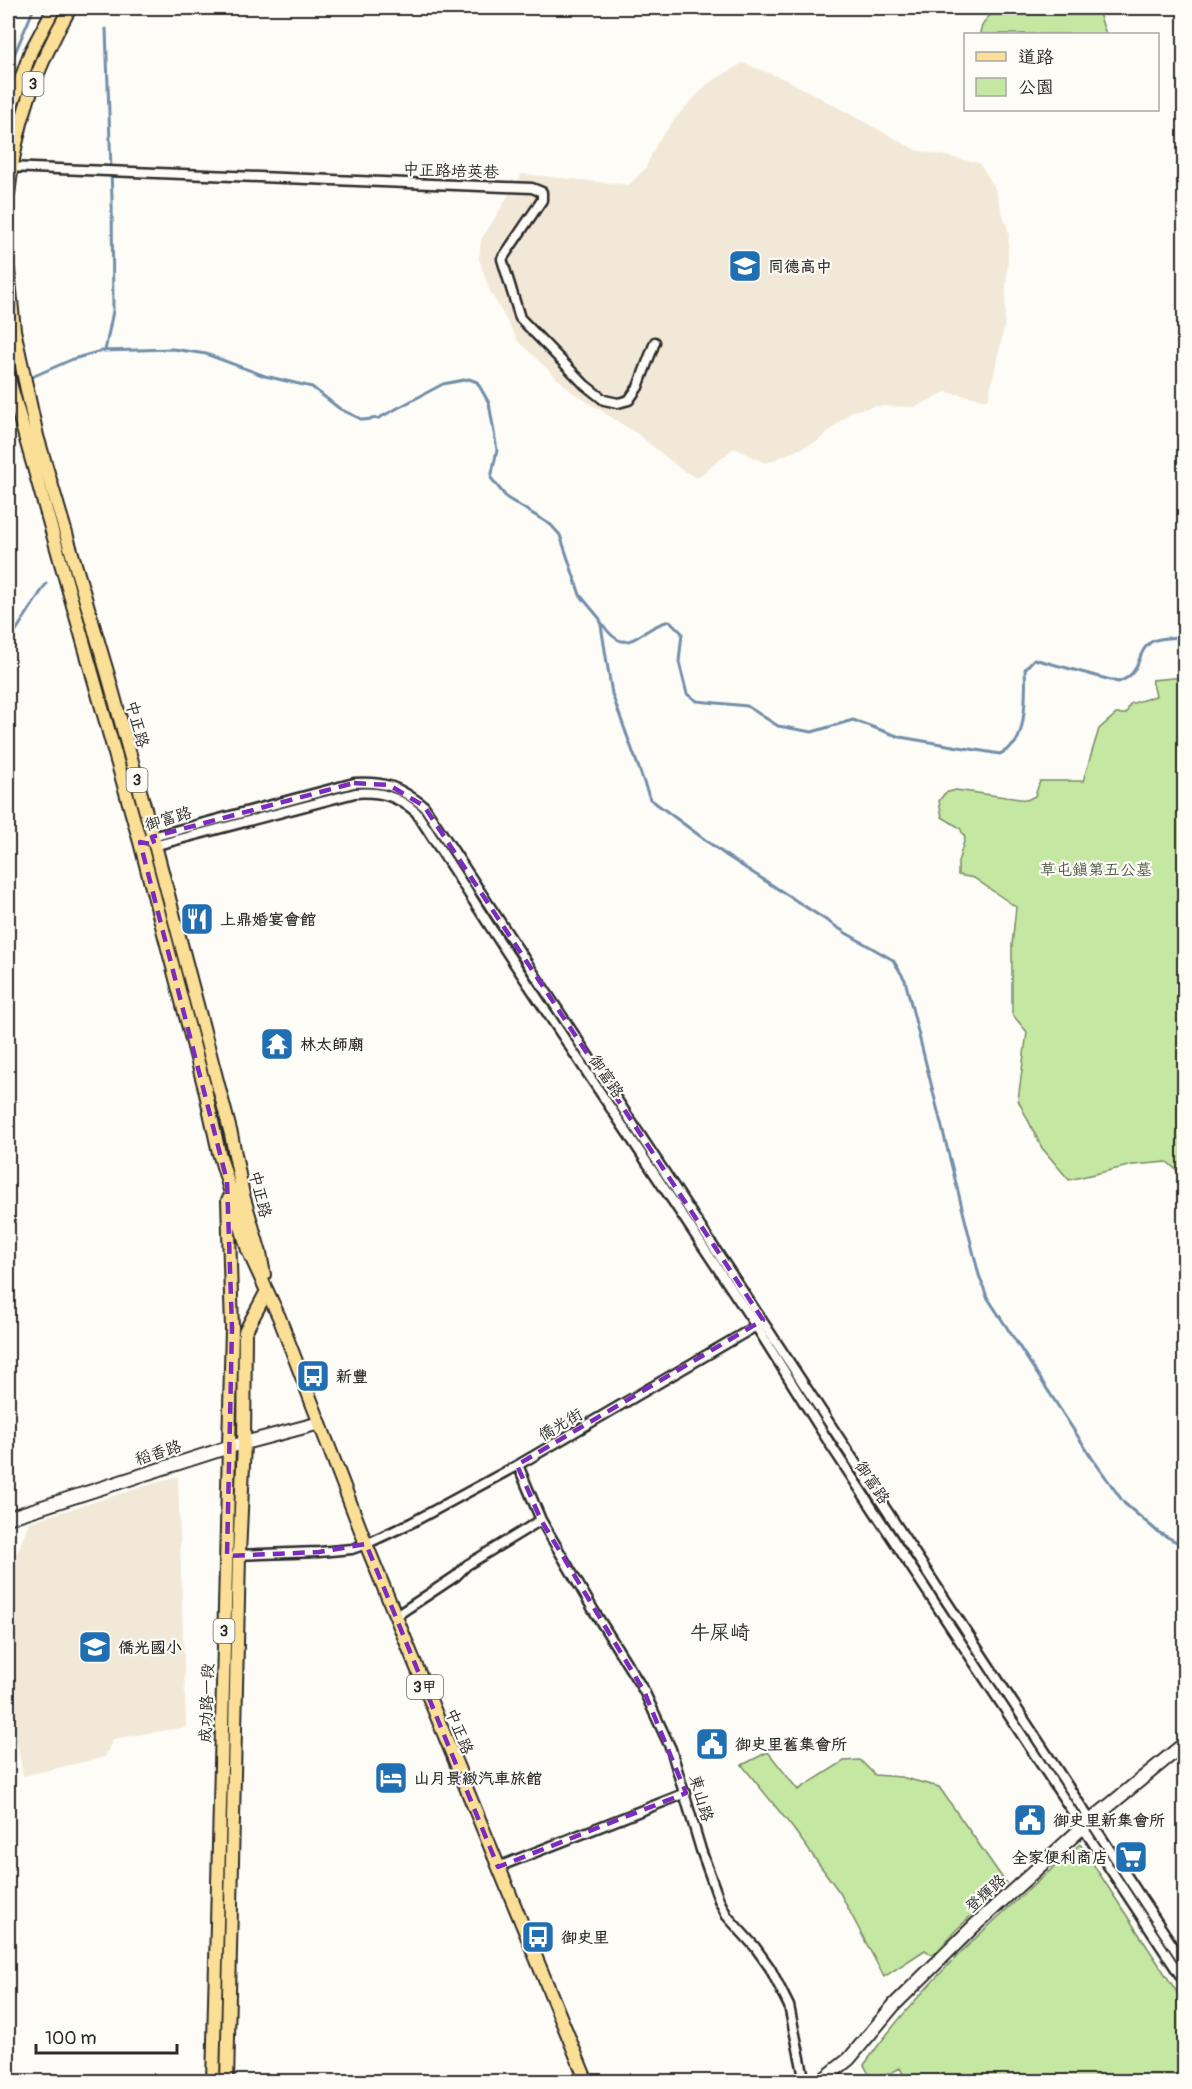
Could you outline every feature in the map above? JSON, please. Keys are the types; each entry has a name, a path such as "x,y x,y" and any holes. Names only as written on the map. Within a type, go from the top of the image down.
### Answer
{"main road":[{"name":"3","path":"8,115 11,90 54,8"},
{"name":"3","path":"8,190 9,167 23,110 49,45 70,8"},
{"name":"中正路","path":"8,270 18,348 37,436 108,675 153,841 231,1134 243,1195 260,1253 267,1291"},
{"name":"中正路","path":"8,376 140,842 227,1181 248,1250 267,1291 366,1544 586,2082"},
{"name":"成功路一段","path":"227,1181 232,1328 229,1447 233,1555 227,2082"},
{"name":"成功路一段","path":"213,2082 233,1555 244,1443 245,1332 267,1291"}],"street":[{"name":"中正路培英巷","path":"9,167 532,188 542,192 542,200 502,259 520,318 585,385 604,400 618,403 629,399 639,387 654,342"},
{"name":"御富路","path":"140,842 153,841 355,793 386,794 403,801 416,812 509,955 759,1323 1087,1824 1185,1981"},
{"name":"僑光街","path":"233,1555 319,1552 352,1549 366,1544 411,1523 518,1465 759,1323"},
{"name":"稻香路","path":"8,1518 229,1447 320,1423"},
{"name":"東山路","path":"518,1465 541,1520 644,1691 671,1749 686,1793 701,1850 727,1916 755,1947 770,1968 789,2007 805,2082"},
{"path":"396,1616 450,1581 467,1565 541,1520"},
{"name":"登輝路","path":"820,2082 849,2059 894,2006 974,1926 1087,1824 1185,1744"},
{"path":"498,1867 686,1793"},
{"name":"御富路","path":"1087,1824 1185,1963"}],"highlighted area":[{"path":"354,783 389,785 424,806 763,1320 517,1465 541,1520 644,1691 686,1793 498,1867 366,1544 319,1552 227,1556 232,1328 227,1181 140,842 155,845 152,837"}],"shaded area":[{"name":"同德高中","path":"743,63 787,80 916,150 979,163 994,186 1009,234 1004,329 988,400 946,392 915,407 876,406 852,411 818,441 766,463 734,448 697,478 682,470 639,435 572,392 518,341 489,289 479,259 481,240 522,174 629,185 645,169 657,143 674,120 707,84"},
{"name":"僑光國小","path":"178,1476 186,1727 113,1739 105,1757 23,1776 8,1717 8,1577 29,1522"}],"green space":[{"path":"997,8 1097,8 1106,33 980,33"},
{"name":"草屯鎮第五公墓","path":"1184,677 1184,1186 1180,1173 1167,1162 1133,1165 1069,1180 1042,1148 1018,1100 1027,1032 1012,1014 1012,945 1016,907 974,878 958,875 958,862 965,838 960,828 942,817 939,801 945,793 956,790 1027,800 1035,796 1040,781 1083,781 1099,729 1116,714 1126,714 1130,704 1156,696 1152,680"},
{"path":"768,1752 798,1790 844,1761 860,1760 875,1775 901,1777 939,1787 1006,1883 955,1931 933,1956 925,1950 884,1977 840,1893 792,1827 742,1765"},
{"path":"1080,1844 1184,2003 1184,2081 907,2082 900,2068 891,2073 870,2076 864,2065 912,2004 965,1948"}],"waterway":[{"path":"8,69 34,8"},
{"path":"105,351 113,311 112,198 106,29"},
{"path":"32,377 73,359 101,351 173,349 206,354 265,376 312,387 340,409 363,420 379,418 443,384 469,379 477,382 489,403 497,450 491,478 507,498 551,525 560,535 580,595 600,619 612,694 650,799 727,856 846,933 893,960 905,980 979,1275 987,1297 1124,1503 1158,1532 1184,1546"},
{"path":"8,643 46,584"},
{"path":"601,622 610,634 619,640 626,641 634,639 659,624 670,621 682,633 679,662 687,694 697,701 747,706 778,726 812,732 853,720 900,737 1000,754 1013,745 1019,736 1024,707 1025,669 1034,659 1118,682 1132,674 1142,652 1151,642 1184,636"}],"place":[{"name":"同德高中","path":"745,266"},
{"name":"上鼎婚宴會館","path":"197,919"},
{"name":"林太師廟","path":"277,1044"},
{"name":"新豐","path":"313,1376"},
{"name":"僑光國小","path":"95,1647"},
{"name":"御史里舊集會所","path":"712,1744"},
{"name":"山月景緻汽車旅館","path":"391,1778"},
{"name":"御史里新集會所","path":"1030,1820"},
{"name":"全家便利商店","path":"1131,1857"},
{"name":"御史里","path":"538,1937"}],"district":[{"name":"牛屎崎","path":"720,1632"}]}
